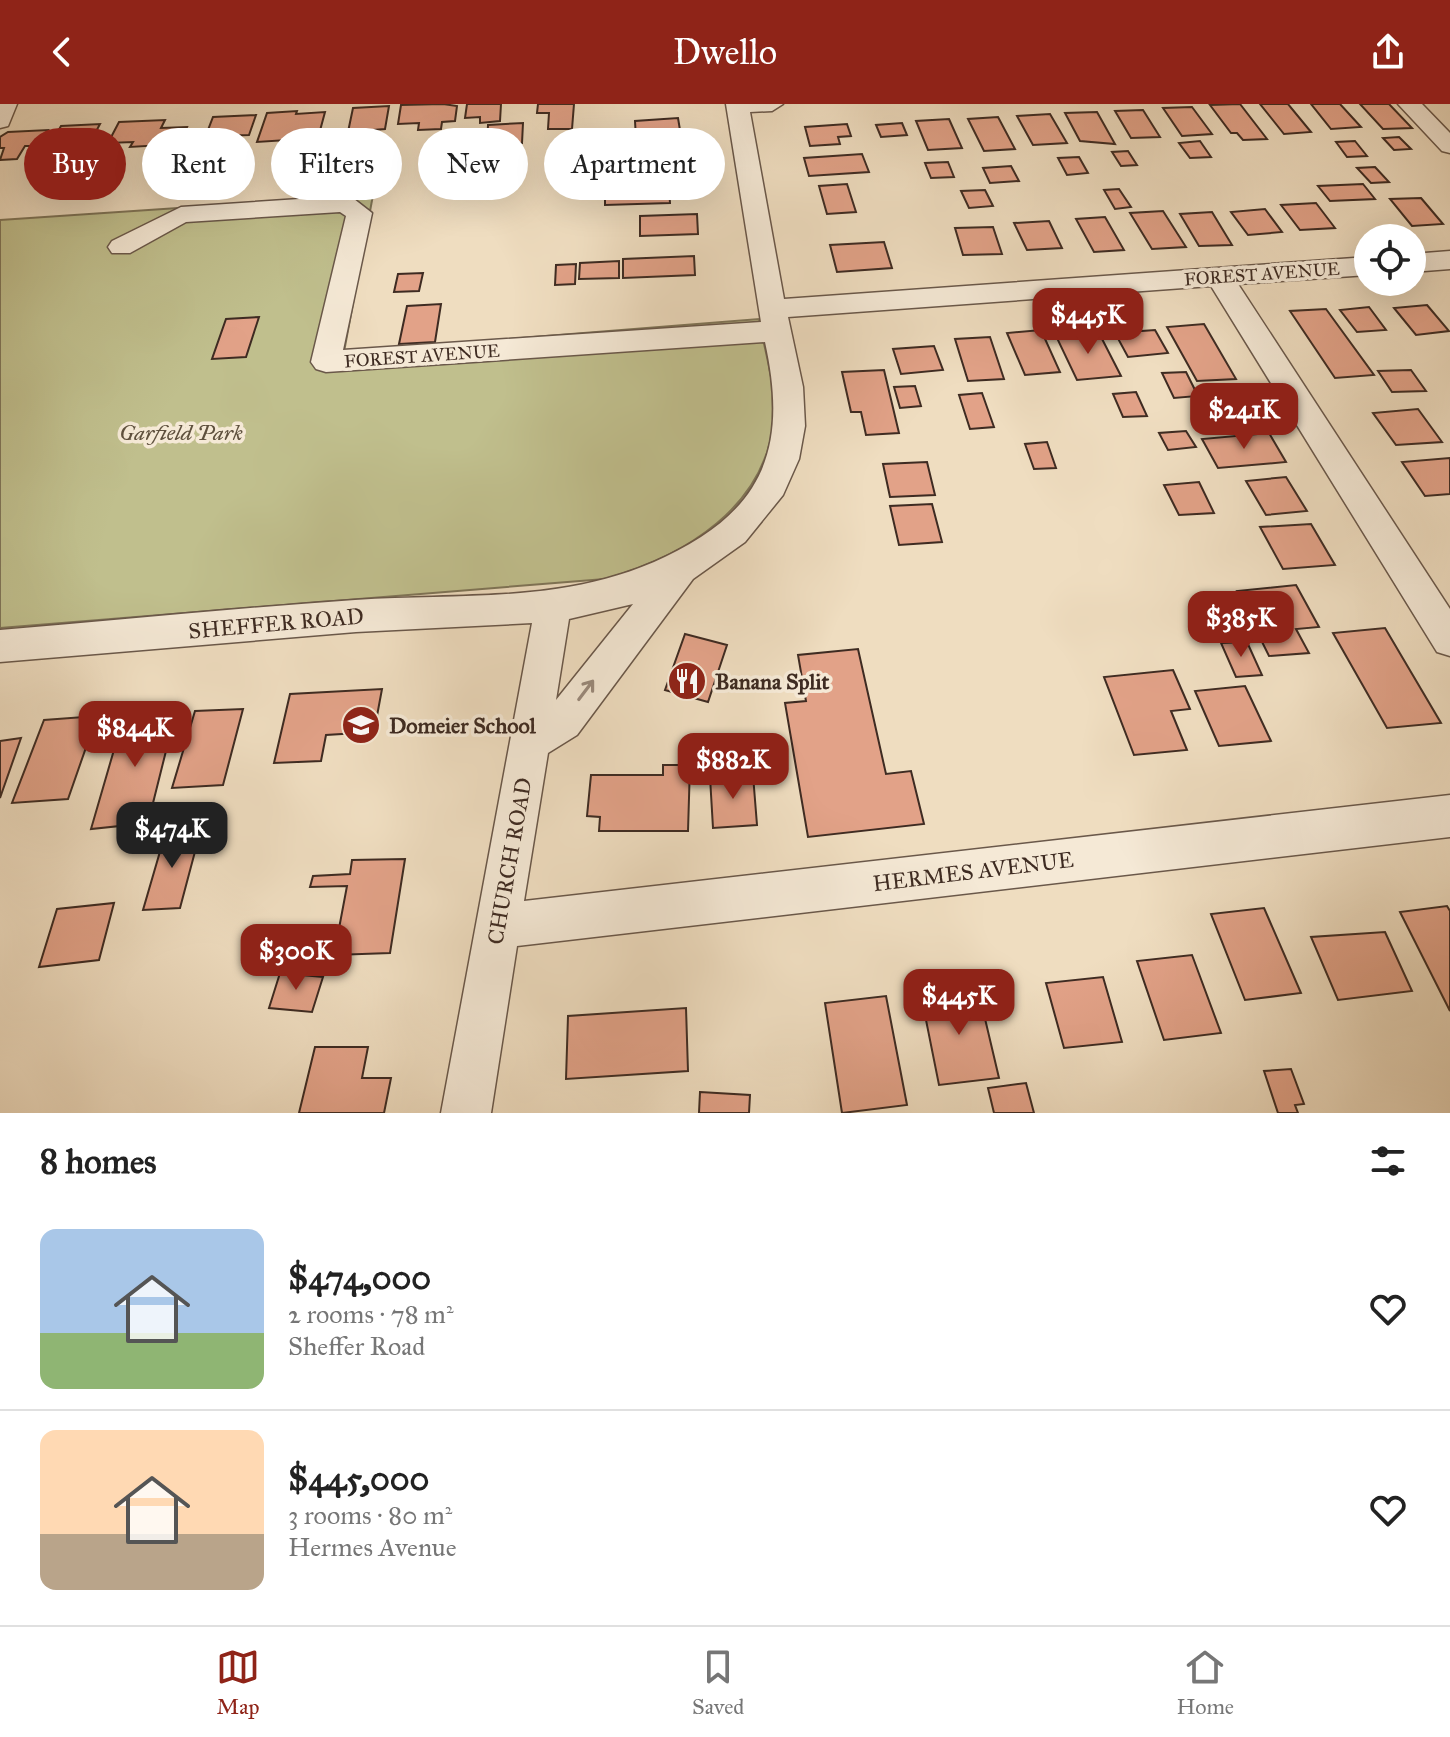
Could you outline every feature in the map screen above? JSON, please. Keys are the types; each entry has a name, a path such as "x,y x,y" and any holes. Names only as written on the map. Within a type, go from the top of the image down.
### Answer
{"street":[{"path":"0,121 6,104"},
{"path":"530,742 563,722 681,569 737,530 758,507 775,479 791,425 738,105 772,104"},
{"path":"1409,104 1450,146"},
{"name":"FOREST AVENUE","path":"121,247 181,215 345,204 359,213 326,362 1219,277 1354,267"},
{"path":"1426,262 1450,260"},
{"path":"1219,277 1450,640"},
{"name":"SHEFFER ROAD","path":"0,646 363,616 553,608 628,592 681,569"},
{"name":"CHURCH ROAD","path":"466,1113 553,608"},
{"name":"HERMES AVENUE","path":"497,926 1450,816"}],"green space":[{"name":"Garfield Park","path":"298,200 372,200 344,352 759,319 774,404 768,448 756,477 739,502 717,523 692,542 664,557 605,579 0,628 0,220"}],"building":[{"path":"467,104 501,104 500,121 480,123 480,117 465,118"},
{"path":"538,104 574,104 572,128 548,128 549,113 537,113"},
{"path":"1240,104 1267,139 1243,140 1237,133 1231,133 1210,105"},
{"path":"1260,104 1288,104 1311,132 1284,134"},
{"path":"1311,104 1340,104 1361,127 1331,129"},
{"path":"1360,104 1389,104 1412,128 1383,129"},
{"path":"401,105 457,106 455,121 442,122 441,128 418,128 419,123 398,124"},
{"path":"389,106 385,128 349,128 353,108"},
{"path":"1192,107 1212,134 1182,136 1163,108"},
{"path":"1143,110 1160,137 1131,138 1115,111"},
{"path":"325,112 321,128 271,128 271,141 257,142 267,113"},
{"path":"1097,112 1115,144 1080,141 1065,113"},
{"path":"1050,114 1067,143 1033,145 1017,116"},
{"path":"256,115 251,128 209,128 213,117"},
{"path":"998,117 1015,149 984,151 968,119"},
{"path":"678,118 680,128 635,128 635,121"},
{"path":"949,119 962,148 928,150 916,121"},
{"path":"165,120 161,128 142,128 142,146 130,147 133,142 126,142 126,128 116,128 119,122"},
{"path":"523,123 523,128 488,128 488,125"},
{"path":"902,123 907,135 881,137 876,125"},
{"path":"100,124 98,128 61,126"},
{"path":"847,124 851,136 838,137 840,144 810,146 805,127"},
{"path":"24,131 24,148 17,159 0,160 4,148 0,148 0,137 8,132"},
{"path":"1399,137 1411,149 1394,150 1383,138"},
{"path":"1200,141 1211,157 1190,158 1179,143"},
{"path":"1355,141 1367,156 1347,157 1336,142"},
{"path":"1128,151 1137,165 1121,166 1112,152"},
{"path":"862,154 869,172 809,176 804,158"},
{"path":"1079,157 1088,173 1067,175 1058,158"},
{"path":"948,162 954,177 931,178 925,163"},
{"path":"1011,166 1019,181 990,183 983,168"},
{"path":"1375,167 1389,182 1371,183 1357,168"},
{"path":"847,184 856,212 827,214 819,186"},
{"path":"1363,184 1375,199 1330,201 1318,186"},
{"path":"1119,189 1131,207 1115,209 1104,190"},
{"path":"985,190 993,206 969,208 961,191"},
{"path":"1421,198 1443,224 1410,224 1390,199"},
{"path":"605,200 670,200 670,203 605,205"},
{"path":"1316,203 1335,228 1300,230 1281,205"},
{"path":"1265,209 1282,232 1248,235 1231,212"},
{"path":"1163,211 1186,247 1152,249 1130,213"},
{"path":"1212,212 1232,245 1199,246 1180,214"},
{"path":"697,214 698,234 640,236 640,216"},
{"path":"1105,217 1124,250 1094,252 1076,219"},
{"path":"1049,221 1062,248 1027,250 1014,223"},
{"path":"993,227 1002,254 963,255 955,228"},
{"path":"884,242 892,268 837,272 830,245"},
{"path":"694,256 695,275 623,278 623,259"},
{"path":"619,261 619,278 579,279 580,263"},
{"path":"576,264 575,284 555,285 556,265"},
{"path":"423,273 419,291 394,292 398,274"},
{"path":"441,304 435,342 399,344 407,306"},
{"path":"1427,305 1449,331 1416,335 1394,308"},
{"path":"1369,307 1386,330 1357,332 1340,310"},
{"path":"1326,309 1374,375 1335,378 1290,311"},
{"path":"259,317 246,357 212,359 226,319"},
{"path":"1204,324 1236,379 1197,381 1167,327"},
{"path":"1041,330 1060,372 1025,375 1007,333"},
{"path":"1155,330 1168,353 1128,357 1115,333"},
{"path":"1099,333 1121,376 1077,380 1056,336"},
{"path":"990,337 1004,379 968,381 955,339"},
{"path":"934,346 943,370 901,374 893,349"},
{"path":"884,370 899,433 866,435 861,412 851,412 842,372"},
{"path":"1411,370 1426,391 1392,392 1378,371"},
{"path":"1186,372 1198,396 1174,398 1162,373"},
{"path":"915,386 921,406 900,408 894,387"},
{"path":"1136,392 1147,416 1123,417 1113,394"},
{"path":"982,393 994,427 970,429 959,395"},
{"path":"1418,409 1442,442 1396,445 1373,413"},
{"path":"1186,431 1196,447 1168,450 1159,433"},
{"path":"1269,433 1286,462 1218,468 1202,439"},
{"path":"1047,442 1056,468 1034,469 1025,444"},
{"path":"1450,458 1450,494 1425,496 1402,462"},
{"path":"927,462 935,495 890,497 883,464"},
{"path":"1286,477 1307,511 1266,515 1246,481"},
{"path":"1199,482 1214,513 1179,515 1164,485"},
{"path":"932,504 942,542 899,545 890,506"},
{"path":"1311,524 1335,565 1283,569 1260,527"},
{"path":"1296,585 1319,627 1296,629 1309,653 1269,656 1237,591"},
{"path":"1385,628 1441,723 1387,728 1333,633"},
{"path":"685,634 727,645 708,702 665,690"},
{"path":"1247,642 1262,675 1236,677 1221,643"},
{"path":"858,649 886,774 911,771 924,824 808,837 785,703 806,701 798,655"},
{"path":"1173,670 1190,709 1171,711 1187,750 1134,755 1104,677"},
{"path":"1245,686 1271,741 1219,746 1195,691"},
{"path":"382,689 374,732 326,735 321,761 274,763 290,694"},
{"path":"177,707 148,823 91,829 125,712"},
{"path":"243,709 223,785 172,788 195,711"},
{"path":"97,716 68,799 12,803 44,720"},
{"path":"21,738 0,798 0,741"},
{"path":"663,765 690,765 688,831 599,831 600,817 587,816 591,775 663,775"},
{"path":"753,775 757,825 713,828 710,777"},
{"path":"201,829 180,908 143,910 166,831"},
{"path":"405,859 390,953 334,955 347,886 310,887 313,876 350,874 352,860"},
{"path":"114,903 99,960 39,967 57,909"},
{"path":"1447,906 1450,911 1450,1011 1400,912"},
{"path":"1264,908 1301,993 1245,1000 1211,914"},
{"path":"1385,932 1412,991 1338,1000 1311,937"},
{"path":"1192,955 1221,1033 1164,1040 1137,961"},
{"path":"280,973 323,977 312,1012 269,1008"},
{"path":"1103,977 1122,1042 1064,1048 1046,983"},
{"path":"978,989 999,1078 939,1085 921,995"},
{"path":"886,996 907,1105 842,1113 825,1003"},
{"path":"686,1008 688,1071 566,1079 568,1016"},
{"path":"315,1047 368,1047 362,1078 391,1078 384,1113 299,1113"},
{"path":"1291,1069 1304,1104 1295,1105 1298,1113 1278,1113 1264,1071"},
{"path":"1026,1083 1034,1113 994,1113 988,1088"},
{"path":"700,1092 750,1095 749,1113 699,1113"}],"place":[{"name":"Banana Split","path":"687,681"},
{"name":"Domeier School","path":"361,725"}]}
